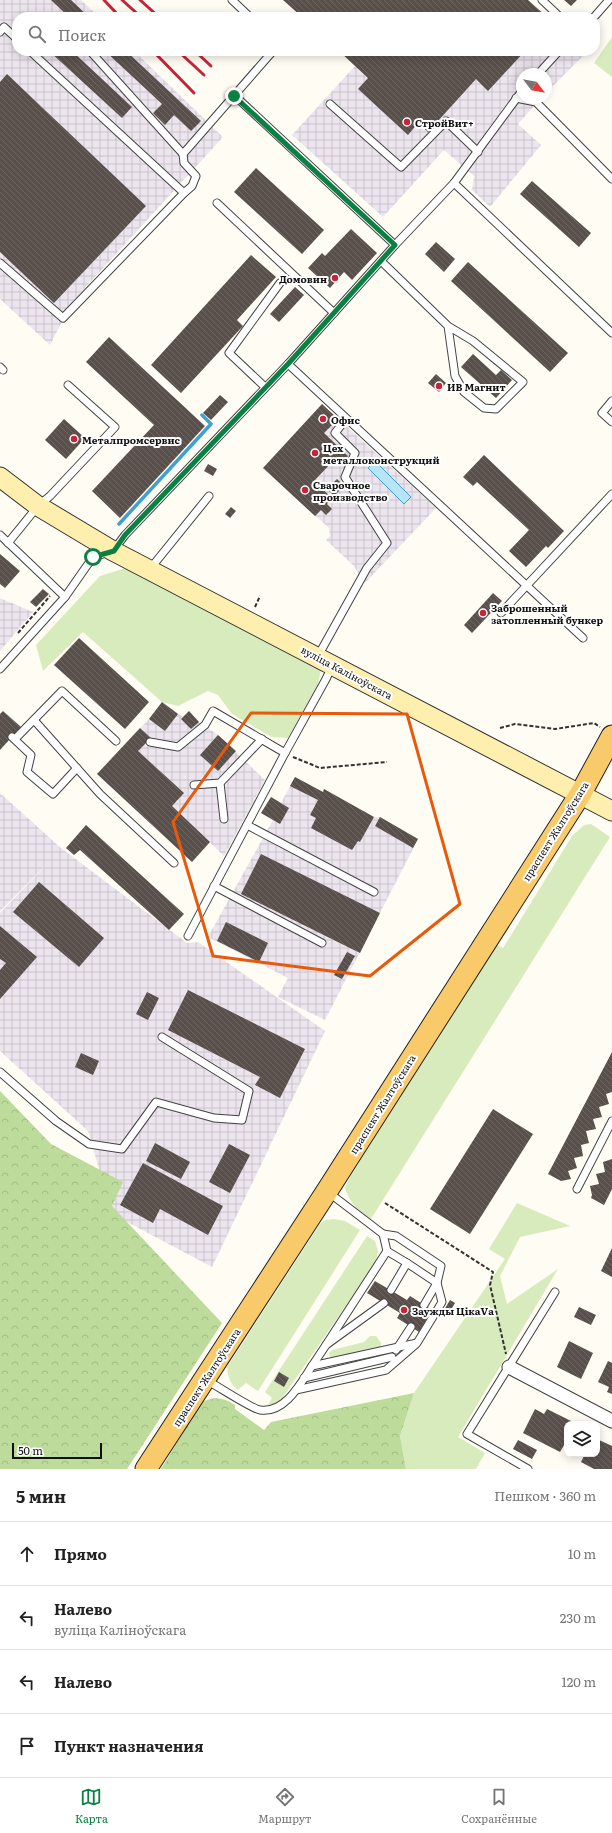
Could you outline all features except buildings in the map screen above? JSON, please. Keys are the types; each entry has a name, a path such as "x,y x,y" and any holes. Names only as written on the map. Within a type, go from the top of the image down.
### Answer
{"main road":[{"name":"праспект Жалтоўскага","path":"146,1469 327,1191 581,793 609,733"}],"street":[{"name":"вуліца Каліноўскага","path":"0,477 38,506 114,551 612,810"},
{"path":"509,1367 612,1421"}],"lane":[{"path":"232,0 245,12"},
{"path":"542,0 555,12"},
{"path":"598,12 609,0"},
{"path":"0,32 4,27 12,34"},
{"path":"35,56 184,193"},
{"path":"0,263 63,318 192,186 196,176 184,163 183,154 95,56"},
{"path":"183,154 269,56"},
{"path":"543,68 554,56"},
{"path":"234,96 395,245"},
{"path":"0,669 65,597 93,557 114,551 125,535 288,364 380,261 454,183 516,98"},
{"path":"330,104 401,167 446,121 478,152"},
{"path":"538,104 612,179"},
{"path":"454,183 612,333"},
{"path":"217,203 334,313"},
{"path":"380,261 448,326 473,341 523,382 496,409 484,408 464,392 455,376 448,326"},
{"path":"265,387 229,353 280,283"},
{"path":"288,364 583,638"},
{"path":"8,543 38,506 50,496 115,427 68,385"},
{"path":"612,401 602,413 612,422"},
{"path":"188,936 326,679 325,660 367,568 387,542 345,478 355,453 335,433 346,419"},
{"path":"501,613 612,494"},
{"path":"150,569 209,496"},
{"path":"0,535 65,597"},
{"path":"77,768 53,794 27,772 31,755 14,738 62,691 116,741"},
{"path":"150,742 178,747 205,726 213,711 285,753"},
{"path":"34,720 100,794 174,863"},
{"path":"194,785 220,783 262,739"},
{"path":"220,783 224,819"},
{"path":"247,825 374,892"},
{"path":"214,886 322,943"},
{"path":"0,1072 56,1121 89,1144 122,1149 156,1102 214,1118 242,1120 250,1091 162,1037"},
{"path":"577,1189 612,1121"},
{"path":"327,1191 383,1234 396,1236 441,1266 437,1283 424,1305"},
{"path":"296,1390 386,1370 417,1343 442,1302 437,1283 387,1251 383,1234"},
{"path":"204,1378 260,1410 273,1409 284,1403 296,1390 387,1251"},
{"path":"391,1290 407,1263"},
{"path":"528,1469 467,1434 555,1292"},
{"path":"326,1345 384,1303"},
{"path":"386,1370 397,1348 411,1327"},
{"path":"312,1366 417,1343"},
{"path":"304,1378 392,1357"}],"path":[{"path":"15,636 56,589"},
{"path":"500,728 515,724 555,728 594,723 609,733"},
{"path":"285,753 320,768 387,762"},
{"path":"385,1203 492,1272 490,1285 509,1367"}],"highlighted area":[{"path":"251,713 407,714 460,904 370,976 213,956 173,822"}],"shaded area":[{"path":"0,0 81,0 94,12 12,12 12,56 139,56 223,137 72,302 50,345 0,299"},
{"path":"344,56 583,56 552,87 552,68 516,68 516,104 536,104 518,124 541,145 490,207 472,190 474,176 444,150 383,217 292,135 355,66"},
{"path":"322,404 436,508 365,583 353,565 326,540 330,536 329,528 263,468"},
{"path":"0,598 33,612 0,651"},
{"path":"162,702 183,717 189,711 199,722 218,735 265,780 224,856 116,754 149,719"},
{"path":"295,777 323,792 324,789 374,817 380,817 418,839 325,1020 278,997 288,978 208,937 273,820 261,813 271,797 281,803"},
{"path":"0,793 61,848 187,943 198,942 325,1031 212,1267 112,1214 88,1131 0,1051 0,913 49,862 0,911"}],"green space":[{"path":"612,37 612,77 594,63"},
{"path":"129,567 321,669 318,684 288,738 272,737 232,714 218,695 208,691 178,706 162,702 83,632 43,671 36,645 100,576"},
{"path":"591,824 610,837 371,1219 358,1209 349,1198 345,1188 350,1177 496,944 503,948 572,836 584,825"},
{"path":"0,1091 51,1144 123,1182 112,1206 222,1323 127,1469 0,1469"},
{"path":"517,1203 570,1226 520,1237 500,1276 507,1304 558,1269 458,1437 485,1453 476,1469 406,1469 400,1436 414,1393 505,1259 489,1249"},
{"path":"334,1219 345,1221 360,1230 258,1391 246,1383 238,1390 230,1380 227,1367 320,1224 325,1220"},
{"path":"367,1236 375,1241 378,1251 376,1262 281,1400 278,1403 268,1405 272,1398 265,1392"},
{"path":"370,1336 376,1336 381,1343 381,1347 334,1358 330,1357 329,1353 332,1350 364,1342"},
{"path":"414,1393 400,1436 406,1469 161,1469 201,1403 210,1399 218,1398 231,1402 235,1405 235,1409 264,1430 271,1422"}],"water":[{"path":"375,461 411,497 404,504 368,468"}],"waterway":[{"path":"119,524 211,424 202,415"}],"railway":[{"path":"104,0 115,12"},
{"path":"122,0 135,12"},
{"path":"140,0 153,12"},
{"path":"158,56 194,93"},
{"path":"183,56 204,75"},
{"path":"200,56 211,66"}],"place":[{"name":"СтройВит+","path":"407,122"},
{"name":"Домовин","path":"335,278"},
{"name":"ИВ Магнит","path":"439,386"},
{"name":"Офис","path":"323,419"},
{"name":"Металпромсервис","path":"74,439"},
{"name":"Цех металлоконструкций","path":"315,453"},
{"name":"Сварочное производство","path":"305,490"},
{"name":"Заброшенный затопленный бункер","path":"483,613"},
{"name":"Заужды ЦікаVа","path":"404,1310"}],"route":[{"path":"93,557 114,551 125,535 288,364 395,245 234,96"}]}
